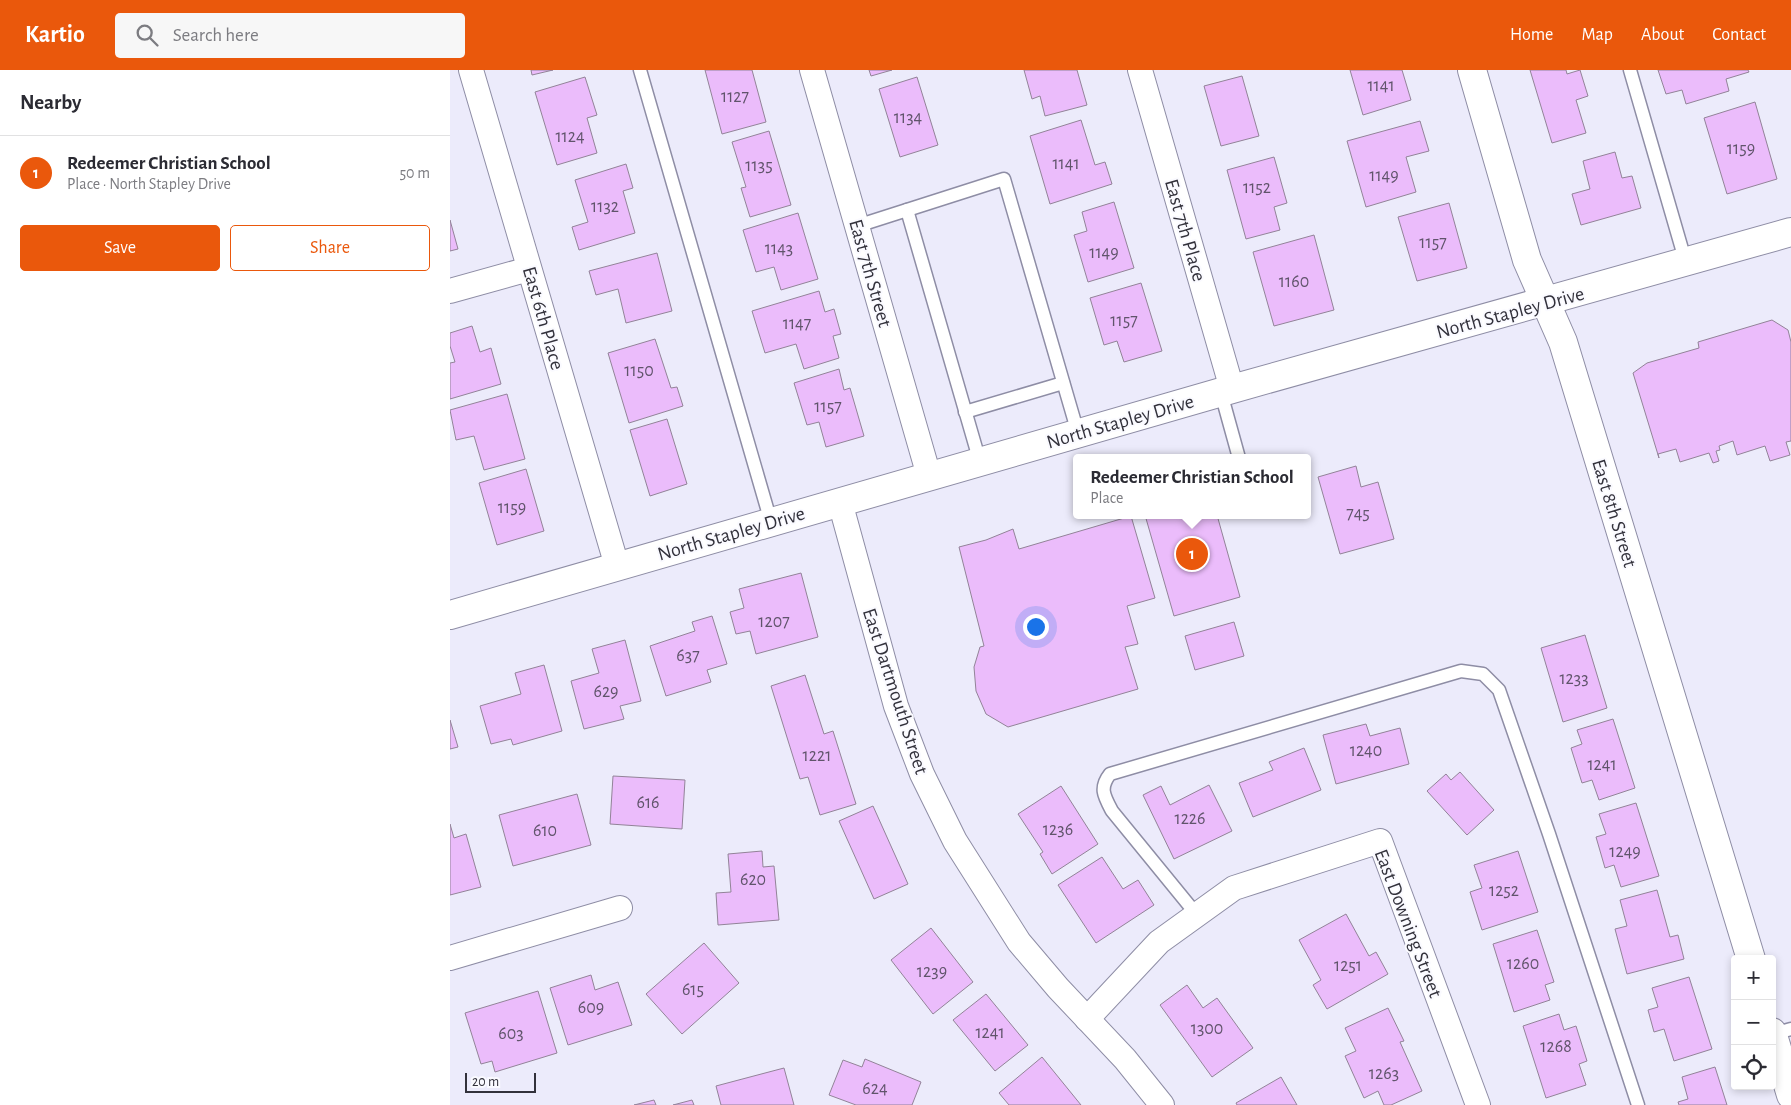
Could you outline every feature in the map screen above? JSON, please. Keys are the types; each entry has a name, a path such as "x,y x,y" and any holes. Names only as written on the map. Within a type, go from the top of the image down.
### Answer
{"main road":[{"name":"East 8th Street","path":"1472,70 1527,260 1563,342 1749,955"},
{"name":"North Stapley Drive","path":"450,615 1078,433 1791,232"},
{"path":"1776,1043 1791,1095"}],"street":[{"name":"East 6th Place","path":"471,70 617,566"},
{"name":"East 7th Street","path":"812,70 930,476"},
{"name":"East 7th Place","path":"1140,70 1227,391"},
{"path":"450,291 529,269"},
{"name":"East Dartmouth Street","path":"840,502 896,706 930,792 955,841 1019,942 1125,1059 1162,1105"},
{"name":"East Downing Street","path":"1087,1018 1159,942 1234,888 1380,841 1478,1105"},
{"path":"450,958 620,908"}],"lane":[{"path":"640,70 770,522"},
{"path":"1630,70 1686,263"},
{"path":"857,226 1004,179 1078,433"},
{"path":"907,210 980,462"},
{"path":"965,412 1064,383"},
{"path":"1227,391 1238,454"},
{"path":"1197,915 1112,811 1103,793 1104,783 1110,774 1461,671 1483,674 1499,690 1549,834 1638,1105"},
{"path":"1776,1032 1791,1029"}],"building":[{"path":"531,70 553,70 532,75"},
{"path":"705,70 752,70 766,122 722,134"},
{"path":"869,70 892,70 871,76"},
{"path":"1024,70 1077,70 1087,105 1045,116 1040,96 1032,99"},
{"path":"1350,70 1402,70 1411,100 1363,115"},
{"path":"1530,70 1566,70 1567,74 1580,70 1588,96 1576,100 1586,133 1552,143"},
{"path":"1658,70 1748,70 1749,72 1726,79 1729,91 1686,104 1682,90 1666,94"},
{"path":"1242,76 1259,136 1221,146 1204,86"},
{"path":"585,77 597,115 587,118 597,153 557,165 535,92"},
{"path":"917,77 938,145 900,157 879,89"},
{"path":"1755,102 1777,179 1727,194 1704,118"},
{"path":"1081,120 1095,165 1105,162 1112,184 1050,204 1030,136"},
{"path":"1420,121 1429,151 1406,157 1416,192 1366,207 1347,141"},
{"path":"769,131 791,205 750,217 741,188 746,187 732,142"},
{"path":"1615,152 1622,178 1632,176 1641,208 1581,225 1572,194 1590,189 1583,161"},
{"path":"1274,157 1287,203 1274,207 1280,230 1246,239 1227,170"},
{"path":"626,164 633,188 623,191 635,233 579,250 572,227 588,222 575,180"},
{"path":"1114,202 1134,268 1088,282 1074,235 1087,231 1082,212"},
{"path":"1449,203 1467,268 1417,281 1398,217"},
{"path":"798,213 818,279 781,290 774,267 756,272 743,230"},
{"path":"450,220 458,249 450,251"},
{"path":"1314,235 1334,310 1274,326 1253,252"},
{"path":"657,253 672,311 626,323 618,289 596,295 589,271"},
{"path":"1141,283 1162,351 1124,362 1117,341 1104,345 1090,298"},
{"path":"819,291 825,312 834,309 841,334 833,336 839,358 804,369 796,344 765,353 752,311"},
{"path":"1772,320 1788,330 1791,342 1791,441 1786,442 1790,455 1770,461 1765,446 1737,455 1733,441 1719,446 1720,450 1716,451 1719,461 1713,463 1709,453 1680,462 1676,449 1658,454 1659,458 1633,373 1647,363 1699,348 1698,342"},
{"path":"472,326 480,352 491,348 501,384 450,399 450,363 455,362 450,346 450,333"},
{"path":"655,339 671,388 677,387 683,406 629,423 608,353"},
{"path":"839,369 844,390 850,388 864,436 826,447 819,422 807,425 794,383"},
{"path":"507,394 525,459 484,470 474,436 456,440 450,410"},
{"path":"667,419 687,484 650,496 630,430"},
{"path":"1356,466 1361,487 1378,482 1394,539 1340,554 1318,477"},
{"path":"526,469 544,531 497,545 479,483"},
{"path":"1121,519 1132,519 1155,598 1127,606 1138,644 1125,647 1138,689 1008,727 986,714 976,691 974,667 980,647 984,646 959,547 986,540 1013,529 1019,549"},
{"path":"1146,519 1218,519 1240,597 1174,616"},
{"path":"801,573 818,637 756,654 750,631 736,634 730,612 744,608 739,589"},
{"path":"712,616 727,664 707,670 711,682 666,696 650,646 695,631 692,622"},
{"path":"1234,622 1244,656 1195,670 1185,636"},
{"path":"1585,635 1607,708 1563,722 1541,648"},
{"path":"625,640 641,701 620,706 624,719 584,729 571,681 599,673 592,649"},
{"path":"544,665 562,731 513,745 511,739 491,744 480,706 521,694 515,673"},
{"path":"805,675 824,734 833,731 856,804 820,815 808,777 800,779 771,686"},
{"path":"1613,719 1635,788 1599,800 1592,780 1582,783 1571,748 1582,744 1577,730"},
{"path":"450,720 458,747 450,749"},
{"path":"1366,724 1370,736 1400,728 1409,764 1336,784 1323,735"},
{"path":"1304,748 1321,790 1253,817 1239,783 1273,770 1269,762"},
{"path":"1460,772 1494,810 1467,835 1427,791 1446,774 1451,780"},
{"path":"613,776 685,780 682,829 610,824"},
{"path":"1209,785 1232,831 1174,859 1143,795 1161,786 1170,805"},
{"path":"1061,786 1098,844 1052,874 1040,854 1043,852 1018,814"},
{"path":"577,794 591,845 513,866 499,815"},
{"path":"1636,803 1659,876 1621,887 1614,865 1605,868 1596,837 1606,834 1599,814"},
{"path":"873,806 908,884 874,899 839,821"},
{"path":"450,824 454,838 466,834 481,887 450,895"},
{"path":"762,851 763,867 774,866 779,920 718,925 716,893 731,892 728,854"},
{"path":"1518,851 1538,912 1482,930 1470,892 1482,888 1474,865"},
{"path":"1102,857 1123,889 1138,880 1154,905 1096,943 1058,885"},
{"path":"1657,890 1670,937 1678,935 1684,959 1627,974 1615,929 1627,926 1620,900"},
{"path":"1346,914 1369,956 1376,952 1388,974 1327,1009 1313,985 1321,980 1299,940"},
{"path":"931,928 973,982 933,1014 891,960"},
{"path":"1537,930 1554,982 1545,985 1550,1000 1514,1012 1493,944"},
{"path":"704,943 739,983 682,1034 646,994"},
{"path":"591,975 595,990 618,982 632,1025 568,1045 550,988"},
{"path":"1689,977 1712,1049 1674,1061 1664,1029 1654,1032 1648,1010 1658,1007 1652,988"},
{"path":"1187,985 1203,1008 1217,998 1253,1048 1212,1077 1160,1005"},
{"path":"538,991 557,1053 495,1072 492,1061 481,1064 465,1013"},
{"path":"986,994 1028,1045 995,1071 953,1020"},
{"path":"1388,1008 1404,1041 1400,1042 1422,1091 1391,1105 1384,1105 1378,1091 1364,1098 1345,1056 1356,1051 1345,1028"},
{"path":"1559,1014 1564,1030 1576,1026 1587,1061 1579,1064 1586,1085 1546,1098 1523,1026"},
{"path":"1042,1057 1081,1105 1009,1105 999,1093"},
{"path":"865,1059 921,1082 912,1105 856,1105 829,1095 843,1060 862,1067"},
{"path":"1715,1067 1727,1105 1679,1105 1678,1102 1688,1099 1682,1077"},
{"path":"784,1068 794,1105 721,1105 716,1086"},
{"path":"1281,1077 1297,1105 1237,1105 1236,1103"},
{"path":"654,1100 656,1105 634,1105"},
{"path":"692,1100 694,1105 673,1105"}],"place":[{"name":"Redeemer Christian School","path":"1192,554"}]}
